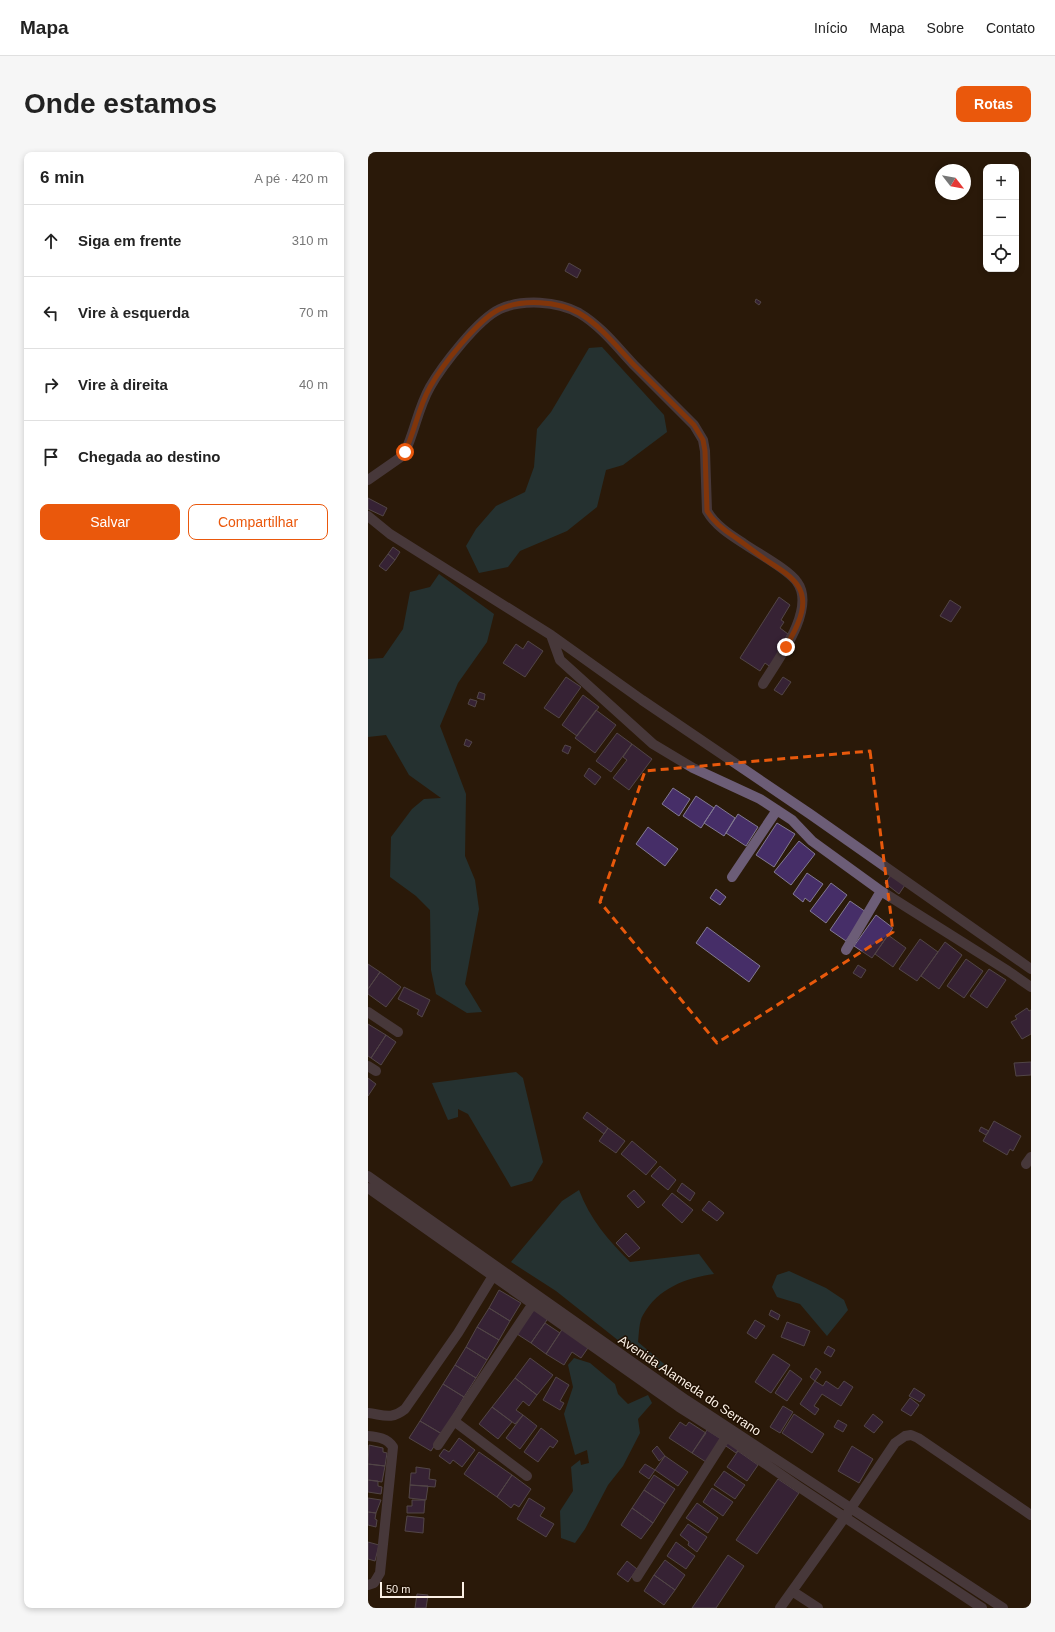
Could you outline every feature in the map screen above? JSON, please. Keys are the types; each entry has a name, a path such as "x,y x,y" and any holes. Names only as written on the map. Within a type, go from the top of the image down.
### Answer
{"street":[{"path":"368,480 401,457 405,452 429,388 453,353 479,325 499,309 516,304 542,303 558,305 579,313 602,331 694,425 703,440 707,511 710,517 724,530 788,573 797,582 801,591 802,603 799,621 763,684"},
{"path":"368,516 390,534 551,635 642,700 810,814 1031,969"},
{"path":"551,635 560,660 653,744 686,764 760,799 792,820 812,841 881,891 1031,987"},
{"path":"732,877 777,810"},
{"path":"846,950 881,891"},
{"path":"368,1012 398,1032"},
{"name":"Avenida Alameda do Serrano","path":"368,1176 496,1272"},
{"name":"Avenida Alameda do Serrano","path":"368,1188 686,1400 845,1517 982,1608"},
{"path":"368,1413 391,1417 397,1415 405,1409 458,1334 496,1272"},
{"path":"438,1444 536,1300"},
{"path":"454,1421 528,1476"},
{"path":"637,1577 728,1432"},
{"name":"Avenida Alameda do Serrano","path":"728,1432 851,1508 1003,1608"},
{"path":"780,1608 845,1517 894,1443 905,1436 911,1435 1031,1515"},
{"path":"368,1436 384,1439 389,1442 392,1447 380,1573 374,1583 368,1585"},
{"path":"792,1591 818,1608"}],"highlighted area":[{"path":"870,751 893,932 717,1043 600,902 645,771"}],"water":[{"path":"602,347 664,415 667,432 623,465 606,470 597,507 567,531 520,551 508,567 479,573 466,546 476,529 496,506 525,492 534,467 537,429 551,412 589,348"},
{"path":"439,574 494,614 487,642 458,683 440,726 466,794 465,856 475,880 479,909 465,984 482,1012 467,1013 436,994 431,970 430,910 416,896 390,877 391,837 412,809 424,799 441,798 409,775 386,735 368,737 368,659 383,658 403,629 410,592 430,587"},
{"path":"516,1072 523,1078 543,1162 532,1181 511,1187 468,1114 458,1109 458,1117 448,1120 432,1083"},
{"path":"579,1190 583,1201 600,1229 630,1262 699,1254 714,1274 693,1278 665,1291 649,1306 642,1318 638,1342 669,1368 653,1368 556,1291 511,1262 562,1201"},
{"path":"789,1271 826,1288 844,1300 848,1310 827,1336 800,1304 777,1297 772,1287 777,1275"},
{"path":"574,1358 590,1363 615,1384 618,1394 628,1404 648,1395 652,1403 638,1419 640,1433 623,1466 608,1485 585,1529 575,1543 561,1538 560,1511 573,1491 571,1467 580,1460 581,1465 589,1463 587,1450 575,1455 564,1414 573,1387 568,1365"}],"building":[{"path":"569,263 581,270 577,278 565,271"},
{"path":"756,299 761,302 759,305 755,302"},
{"path":"368,498 387,508 383,516 368,509"},
{"path":"393,547 400,552 395,560 388,554"},
{"path":"388,554 395,560 386,571 379,566"},
{"path":"779,597 790,605 781,620 784,622 780,628 788,634 779,649 782,652 772,668 765,663 760,671 740,658"},
{"path":"950,600 961,607 951,622 940,616"},
{"path":"528,641 543,651 525,677 503,663 516,644 523,649"},
{"path":"566,677 581,687 559,718 544,708"},
{"path":"783,677 791,682 782,695 774,690"},
{"path":"479,692 485,694 484,700 477,698"},
{"path":"583,695 599,707 577,736 562,725"},
{"path":"470,699 477,701 475,707 468,704"},
{"path":"596,710 616,725 595,753 575,738"},
{"path":"617,733 632,744 611,772 596,761"},
{"path":"466,739 472,742 469,747 464,745"},
{"path":"632,744 652,759 629,790 613,778 627,760 623,757"},
{"path":"565,745 571,747 568,754 562,751"},
{"path":"589,768 601,777 595,785 584,776"},
{"path":"673,788 690,799 679,816 662,804"},
{"path":"696,796 714,808 701,828 683,816"},
{"path":"716,805 735,818 724,836 704,823"},
{"path":"738,814 758,827 746,846 726,833"},
{"path":"777,823 795,834 774,867 756,855"},
{"path":"648,827 678,849 665,866 636,844"},
{"path":"799,841 815,854 791,885 774,872"},
{"path":"807,873 823,884 810,902 805,898 803,902 793,894"},
{"path":"891,875 905,885 899,894 885,883"},
{"path":"831,883 847,895 826,923 810,911"},
{"path":"716,889 726,897 720,905 710,898"},
{"path":"850,901 866,912 846,941 830,930"},
{"path":"876,915 893,928 872,958 854,946"},
{"path":"707,927 760,966 749,982 696,943"},
{"path":"888,935 906,948 893,967 875,954"},
{"path":"920,939 938,952 917,981 899,969"},
{"path":"945,942 962,955 939,989 921,976"},
{"path":"966,959 983,971 964,998 947,986"},
{"path":"368,964 380,972 368,989"},
{"path":"858,965 866,970 861,978 853,973"},
{"path":"989,969 1006,980 987,1008 970,996"},
{"path":"380,972 401,987 386,1007 368,994 368,989"},
{"path":"404,987 430,1000 422,1017 417,1014 419,1010 398,999"},
{"path":"1027,1008 1029,1011 1031,1010 1031,1034 1022,1039 1011,1022 1017,1019 1015,1016"},
{"path":"368,1024 386,1035 371,1058 368,1056"},
{"path":"386,1035 396,1042 381,1065 371,1058"},
{"path":"1031,1062 1031,1075 1016,1076 1014,1063"},
{"path":"368,1078 376,1084 368,1096"},
{"path":"587,1112 608,1128 604,1134 583,1118"},
{"path":"994,1121 1021,1136 1013,1151 1010,1149 1007,1155 983,1141"},
{"path":"981,1127 989,1131 986,1135 979,1131"},
{"path":"608,1128 625,1141 616,1153 599,1141"},
{"path":"632,1141 657,1162 646,1175 621,1154"},
{"path":"660,1166 676,1180 668,1190 651,1176"},
{"path":"682,1183 695,1193 690,1201 677,1191"},
{"path":"634,1190 645,1202 638,1208 627,1196"},
{"path":"672,1193 693,1210 682,1223 662,1205"},
{"path":"709,1201 724,1213 717,1221 702,1210"},
{"path":"626,1233 640,1248 629,1257 616,1243"},
{"path":"499,1290 521,1303 510,1321 489,1308"},
{"path":"489,1308 510,1321 499,1340 477,1327"},
{"path":"535,1308 549,1317 531,1343 517,1334"},
{"path":"771,1310 780,1315 778,1320 769,1315"},
{"path":"755,1320 765,1326 756,1339 747,1333"},
{"path":"787,1322 810,1331 804,1346 781,1337"},
{"path":"545,1323 560,1333 546,1354 531,1343"},
{"path":"477,1327 499,1340 487,1360 466,1347"},
{"path":"563,1328 590,1345 581,1358 572,1352 564,1365 546,1354"},
{"path":"828,1346 835,1350 831,1357 824,1353"},
{"path":"466,1347 487,1360 476,1378 455,1365"},
{"path":"773,1354 790,1365 771,1393 755,1382"},
{"path":"530,1358 553,1375 537,1395 515,1378"},
{"path":"455,1365 476,1378 464,1397 443,1384"},
{"path":"816,1368 821,1372 815,1381 810,1377"},
{"path":"790,1370 802,1379 787,1401 775,1393"},
{"path":"556,1377 569,1385 560,1401 564,1403 560,1410 543,1400"},
{"path":"515,1378 537,1395 529,1406 523,1401 516,1410 523,1415 515,1424 492,1407"},
{"path":"815,1381 823,1386 826,1381 838,1389 844,1381 853,1387 841,1406 822,1394 814,1406 819,1409 815,1415 800,1404"},
{"path":"443,1384 464,1397 442,1434 420,1421"},
{"path":"914,1388 925,1395 920,1402 909,1396"},
{"path":"910,1398 919,1405 911,1416 901,1410"},
{"path":"783,1406 793,1412 780,1433 770,1427"},
{"path":"492,1407 512,1422 498,1439 479,1424"},
{"path":"794,1414 824,1434 812,1453 782,1433"},
{"path":"873,1414 883,1422 874,1433 864,1426"},
{"path":"523,1415 537,1426 520,1449 506,1438"},
{"path":"838,1420 847,1425 843,1432 834,1427"},
{"path":"420,1421 442,1434 431,1451 409,1438"},
{"path":"680,1422 686,1426 689,1422 706,1433 692,1453 669,1438"},
{"path":"541,1428 558,1441 553,1448 550,1446 538,1462 524,1452"},
{"path":"707,1430 721,1439 706,1462 692,1453"},
{"path":"459,1438 475,1450 462,1467 453,1460 450,1464 439,1456 444,1449 449,1452"},
{"path":"727,1438 740,1447 736,1453 723,1444"},
{"path":"369,1445 383,1448 383,1452 387,1453 385,1466 368,1464"},
{"path":"657,1446 665,1456 659,1461 652,1451"},
{"path":"852,1446 873,1459 859,1483 838,1471"},
{"path":"738,1451 758,1465 747,1481 727,1467"},
{"path":"479,1452 512,1475 497,1497 464,1474"},
{"path":"665,1456 688,1472 678,1486 655,1470"},
{"path":"368,1464 385,1466 382,1482 368,1480"},
{"path":"645,1464 655,1470 649,1479 639,1472"},
{"path":"416,1467 430,1469 429,1479 436,1480 435,1487 410,1485 411,1473 416,1473"},
{"path":"724,1471 745,1485 735,1499 714,1485"},
{"path":"512,1475 531,1489 519,1507 514,1504 511,1508 497,1497"},
{"path":"654,1475 675,1489 665,1504 644,1490"},
{"path":"778,1479 799,1493 757,1554 736,1540"},
{"path":"368,1480 378,1481 378,1486 382,1487 381,1494 368,1492"},
{"path":"410,1485 428,1486 426,1500 409,1498"},
{"path":"712,1488 733,1502 723,1516 703,1502"},
{"path":"644,1490 665,1504 653,1523 632,1508"},
{"path":"368,1498 381,1500 376,1513 368,1512"},
{"path":"529,1498 545,1508 540,1516 554,1524 546,1537 517,1519"},
{"path":"412,1500 425,1500 424,1513 407,1513 407,1506 412,1506"},
{"path":"697,1503 718,1518 708,1533 686,1518"},
{"path":"632,1508 653,1523 641,1539 621,1525"},
{"path":"368,1512 376,1513 376,1527 368,1525"},
{"path":"407,1516 424,1518 423,1533 405,1531"},
{"path":"688,1524 707,1537 697,1552 688,1545 689,1542 680,1535"},
{"path":"368,1542 379,1545 375,1561 368,1559"},
{"path":"676,1542 695,1556 686,1569 667,1556"},
{"path":"728,1555 744,1566 716,1608 692,1608"},
{"path":"665,1560 685,1575 675,1590 654,1575"},
{"path":"627,1561 637,1569 628,1582 617,1574"},
{"path":"654,1575 675,1590 664,1605 644,1591"},
{"path":"417,1594 428,1595 426,1608 415,1608"}],"route":[{"path":"405,452 412,437 420,409 429,388 453,353 479,325 499,309 516,304 542,303 558,305 579,313 602,331 694,425 703,440 705,451 705,489 707,511 710,517 724,530 766,560 788,573 797,582 801,591 802,603 799,621 786,647"}]}
